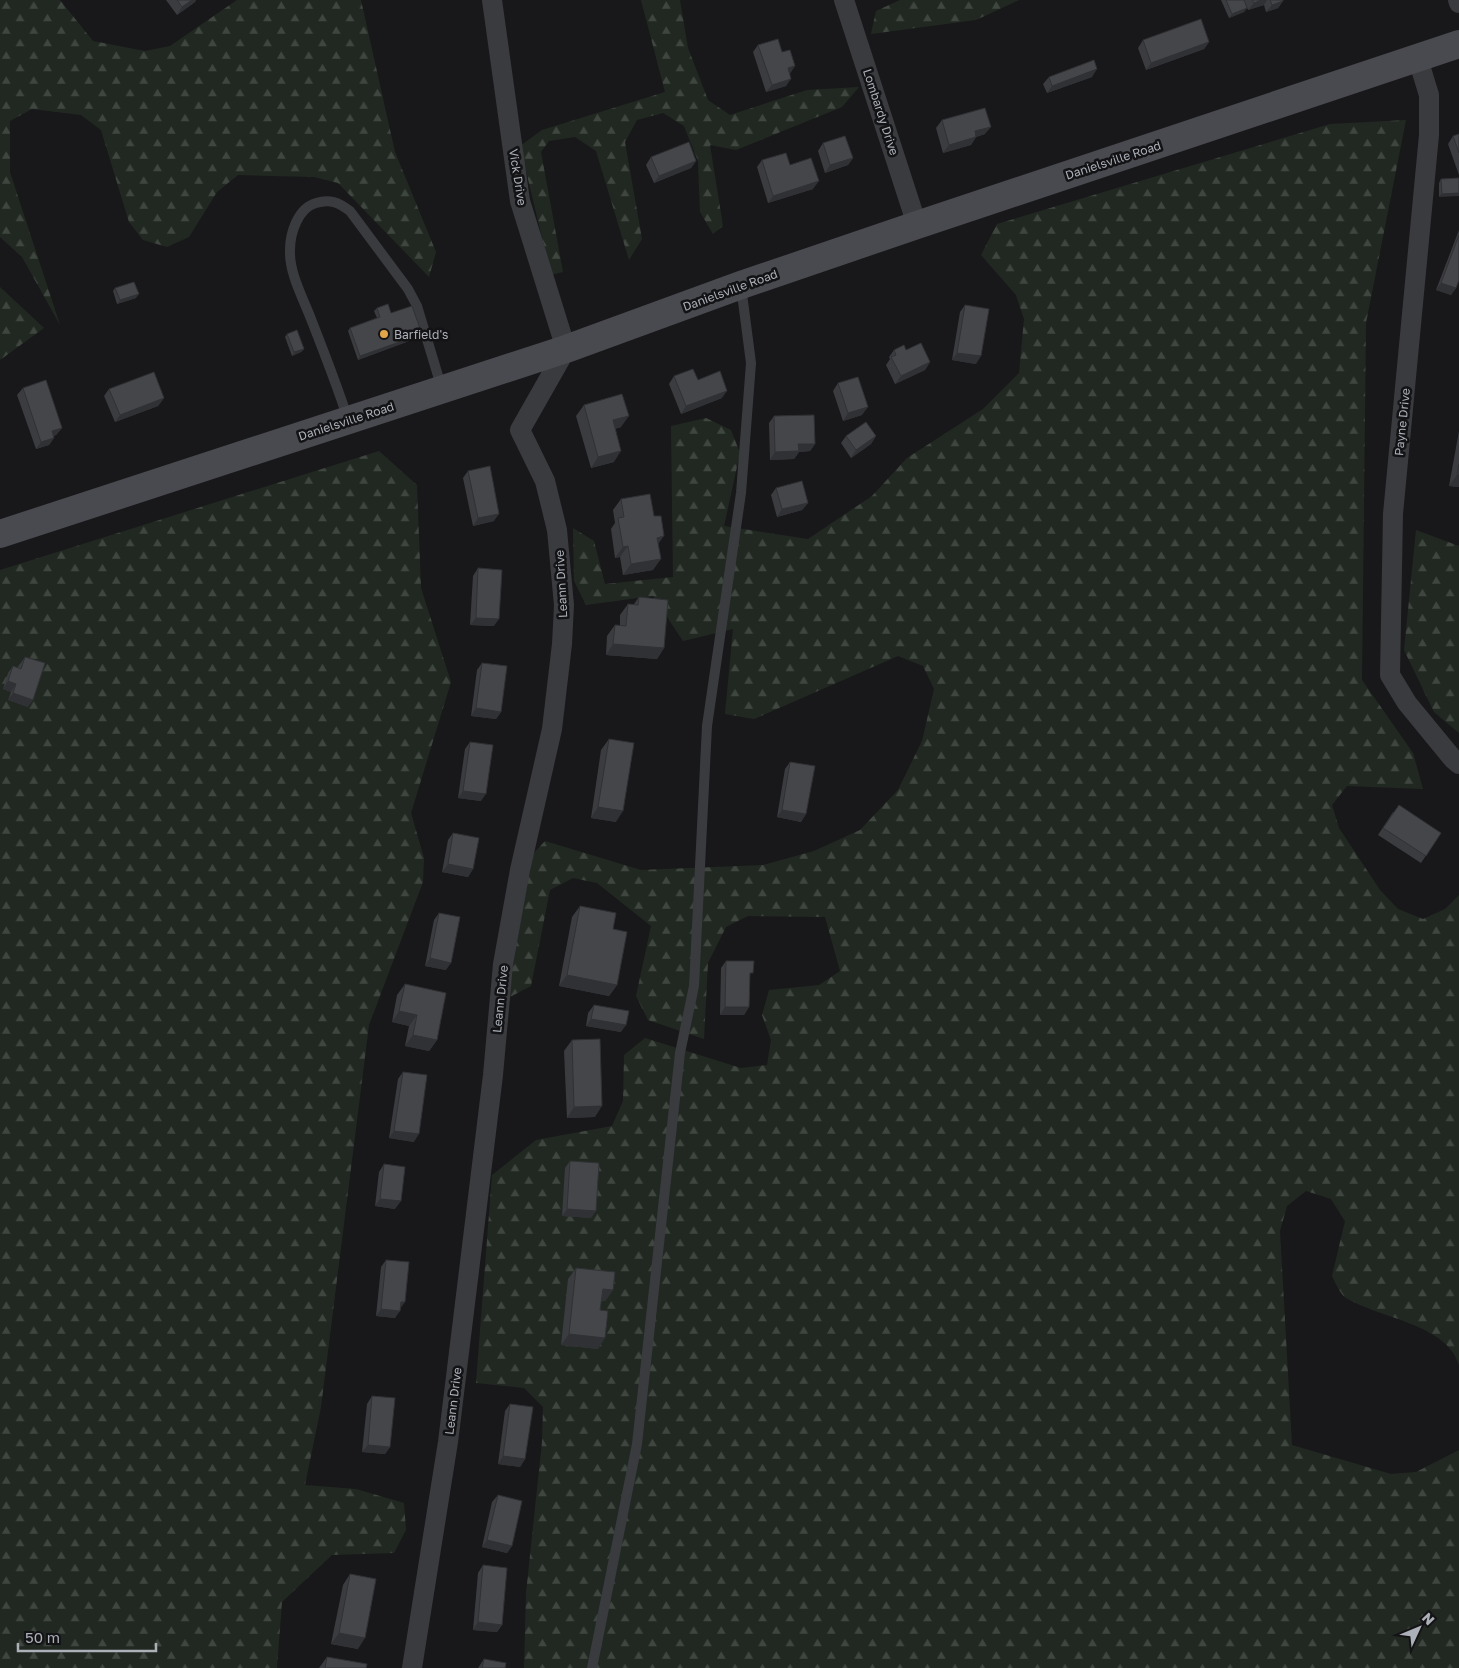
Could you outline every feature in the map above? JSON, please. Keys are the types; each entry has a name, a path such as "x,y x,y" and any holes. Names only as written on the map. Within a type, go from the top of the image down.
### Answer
{"main road":[{"name":"Danielsville Road","path":"0,534 566,349 741,285 917,224 1459,44"}],"street":[{"name":"Vick Drive","path":"492,0 520,202 566,349"},
{"name":"Lombardy Drive","path":"844,0 917,224"},
{"name":"Payne Drive","path":"1418,59 1429,95 1430,135 1393,514 1390,675 1407,703 1459,764"},
{"name":"Leann Drive","path":"412,1668 448,1442 492,1085 503,964 520,870 552,729 562,644 564,605 557,530 545,481 520,430 566,349"}],"lane":[{"path":"348,420 296,281 290,251 294,228 301,212 312,204 327,200 339,202 350,211 408,289 417,306 443,390"},
{"path":"592,1668 637,1444 680,1054 694,986 707,726 741,492 751,363 741,285"}],"green space":[{"path":"0,0 60,0 93,41 145,51 170,46 237,0 361,0 395,152 436,252 429,277 338,183 314,177 238,175 217,192 189,237 167,247 143,240 129,222 101,130 81,115 32,109 10,121 10,172 60,325 22,257 0,237"},
{"path":"641,0 680,0 688,48 708,100 730,115 807,90 859,87 842,107 736,150 710,145 723,226 713,234 700,212 698,161 684,126 663,113 637,120 625,142 642,239 629,260 596,151 575,137 549,141 541,152 563,272 551,275 520,146 542,130 665,92"},
{"path":"900,0 1019,0 976,20 871,34 876,11"},
{"path":"1406,120 1366,323 1362,680 1413,753 1423,789 1347,786 1332,805 1339,828 1380,890 1398,909 1423,919 1445,909 1459,895 1459,1365 1452,1351 1441,1340 1427,1331 1360,1305 1342,1294 1332,1276 1345,1221 1331,1199 1306,1191 1287,1206 1280,1231 1292,1445 1391,1474 1416,1472 1459,1450 1459,1668 524,1668 526,1593 542,1442 543,1407 524,1388 476,1383 492,1175 536,1140 612,1126 623,1101 624,1055 645,1038 741,1068 767,1065 771,1040 762,1015 769,990 819,985 840,971 825,917 748,916 726,927 708,963 704,1039 648,1020 636,996 651,926 597,883 573,878 550,890 531,986 508,998 500,985 532,855 545,841 641,870 763,865 814,851 860,830 898,790 922,741 934,689 923,666 898,656 754,719 725,714 733,629 683,641 653,596 586,605 574,581 573,528 594,541 605,584 673,577 671,426 706,418 731,430 740,453 724,526 808,539 872,496 907,458 983,409 1019,373 1024,319 1016,295 981,255 997,224 1330,124"},
{"path":"0,287 44,328 0,360"},
{"path":"379,451 417,485 421,588 451,682 411,813 424,858 423,882 369,1025 321,1407 305,1485 356,1489 404,1503 406,1530 394,1553 332,1555 282,1602 277,1668 0,1668 0,570"},
{"path":"1416,530 1459,546 1459,733 1434,712 1404,650"}],"building":[{"path":"177,0 192,0 182,7"},
{"path":"1226,0 1244,0 1247,8 1232,14"},
{"path":"1270,0 1283,0 1283,1 1272,5"},
{"path":"1201,19 1209,42 1151,63 1143,40"},
{"path":"778,39 782,52 790,50 795,66 788,68 791,79 772,85 758,45"},
{"path":"1094,60 1097,69 1052,86 1049,77"},
{"path":"985,108 991,127 975,131 976,137 949,145 942,120"},
{"path":"1459,134 1459,153 1453,136"},
{"path":"845,136 853,158 830,165 823,143"},
{"path":"689,142 696,161 659,176 651,157"},
{"path":"786,153 790,165 811,158 819,181 773,196 762,160"},
{"path":"1459,178 1459,193 1442,194 1441,179"},
{"path":"1459,235 1459,280 1456,288 1441,283"},
{"path":"134,282 139,294 120,300 115,288"},
{"name":"Barfield's","path":"388,304 391,313 412,306 422,334 360,356 350,328 380,317 377,308"},
{"path":"965,305 989,309 981,356 957,353"},
{"path":"297,330 304,349 294,352 287,334"},
{"path":"921,343 930,362 901,376 891,357 896,355 894,350 904,345 906,350"},
{"path":"693,369 698,380 720,371 727,391 686,406 674,376"},
{"path":"154,372 164,398 120,415 109,389"},
{"path":"858,377 868,407 848,413 838,383"},
{"path":"46,380 62,428 52,431 54,438 41,442 23,388"},
{"path":"622,394 629,416 613,420 621,451 598,457 584,405"},
{"path":"814,415 815,444 798,444 799,451 775,452 774,416"},
{"path":"866,422 876,436 856,450 846,436"},
{"path":"490,466 499,514 478,518 468,471"},
{"path":"802,481 808,503 782,509 776,488"},
{"path":"650,494 654,516 661,516 664,536 657,538 661,559 631,564 628,546 623,547 618,518 624,517 621,499"},
{"path":"478,568 502,570 499,619 476,618"},
{"path":"639,597 668,600 664,648 613,644 615,625 626,626 628,604 638,605"},
{"path":"25,657 45,663 33,700 13,693 16,684 8,681 13,666 21,669"},
{"path":"482,663 507,666 501,712 476,708"},
{"path":"609,739 634,743 623,811 598,807"},
{"path":"470,742 493,745 486,794 463,791"},
{"path":"790,762 815,766 806,814 782,810"},
{"path":"1399,805 1441,833 1426,856 1383,828"},
{"path":"453,833 479,838 473,869 448,864"},
{"path":"580,906 616,913 613,929 627,932 617,985 567,975"},
{"path":"439,913 460,917 451,963 430,958"},
{"path":"726,961 754,961 753,973 750,973 749,1007 725,1007"},
{"path":"405,984 446,993 437,1040 413,1035 417,1015 399,1011"},
{"path":"594,1005 629,1011 626,1025 591,1019"},
{"path":"600,1039 602,1106 574,1107 572,1040"},
{"path":"403,1072 427,1075 419,1134 394,1131"},
{"path":"570,1161 599,1163 596,1211 567,1209"},
{"path":"384,1164 405,1167 401,1201 380,1199"},
{"path":"386,1260 409,1262 405,1302 401,1302 400,1311 381,1309"},
{"path":"576,1268 615,1272 613,1290 603,1289 600,1310 608,1311 605,1338 569,1334"},
{"path":"372,1396 395,1398 390,1447 368,1445"},
{"path":"510,1404 533,1407 525,1459 503,1456"},
{"path":"498,1495 522,1501 512,1546 487,1540"},
{"path":"483,1565 507,1568 502,1625 478,1622"},
{"path":"350,1574 376,1579 365,1638 339,1633"},
{"path":"327,1657 367,1664 366,1668 325,1668"},
{"path":"484,1659 506,1663 505,1668 482,1668"}],"place":[{"name":"Barfield's","path":"384,334"}]}
